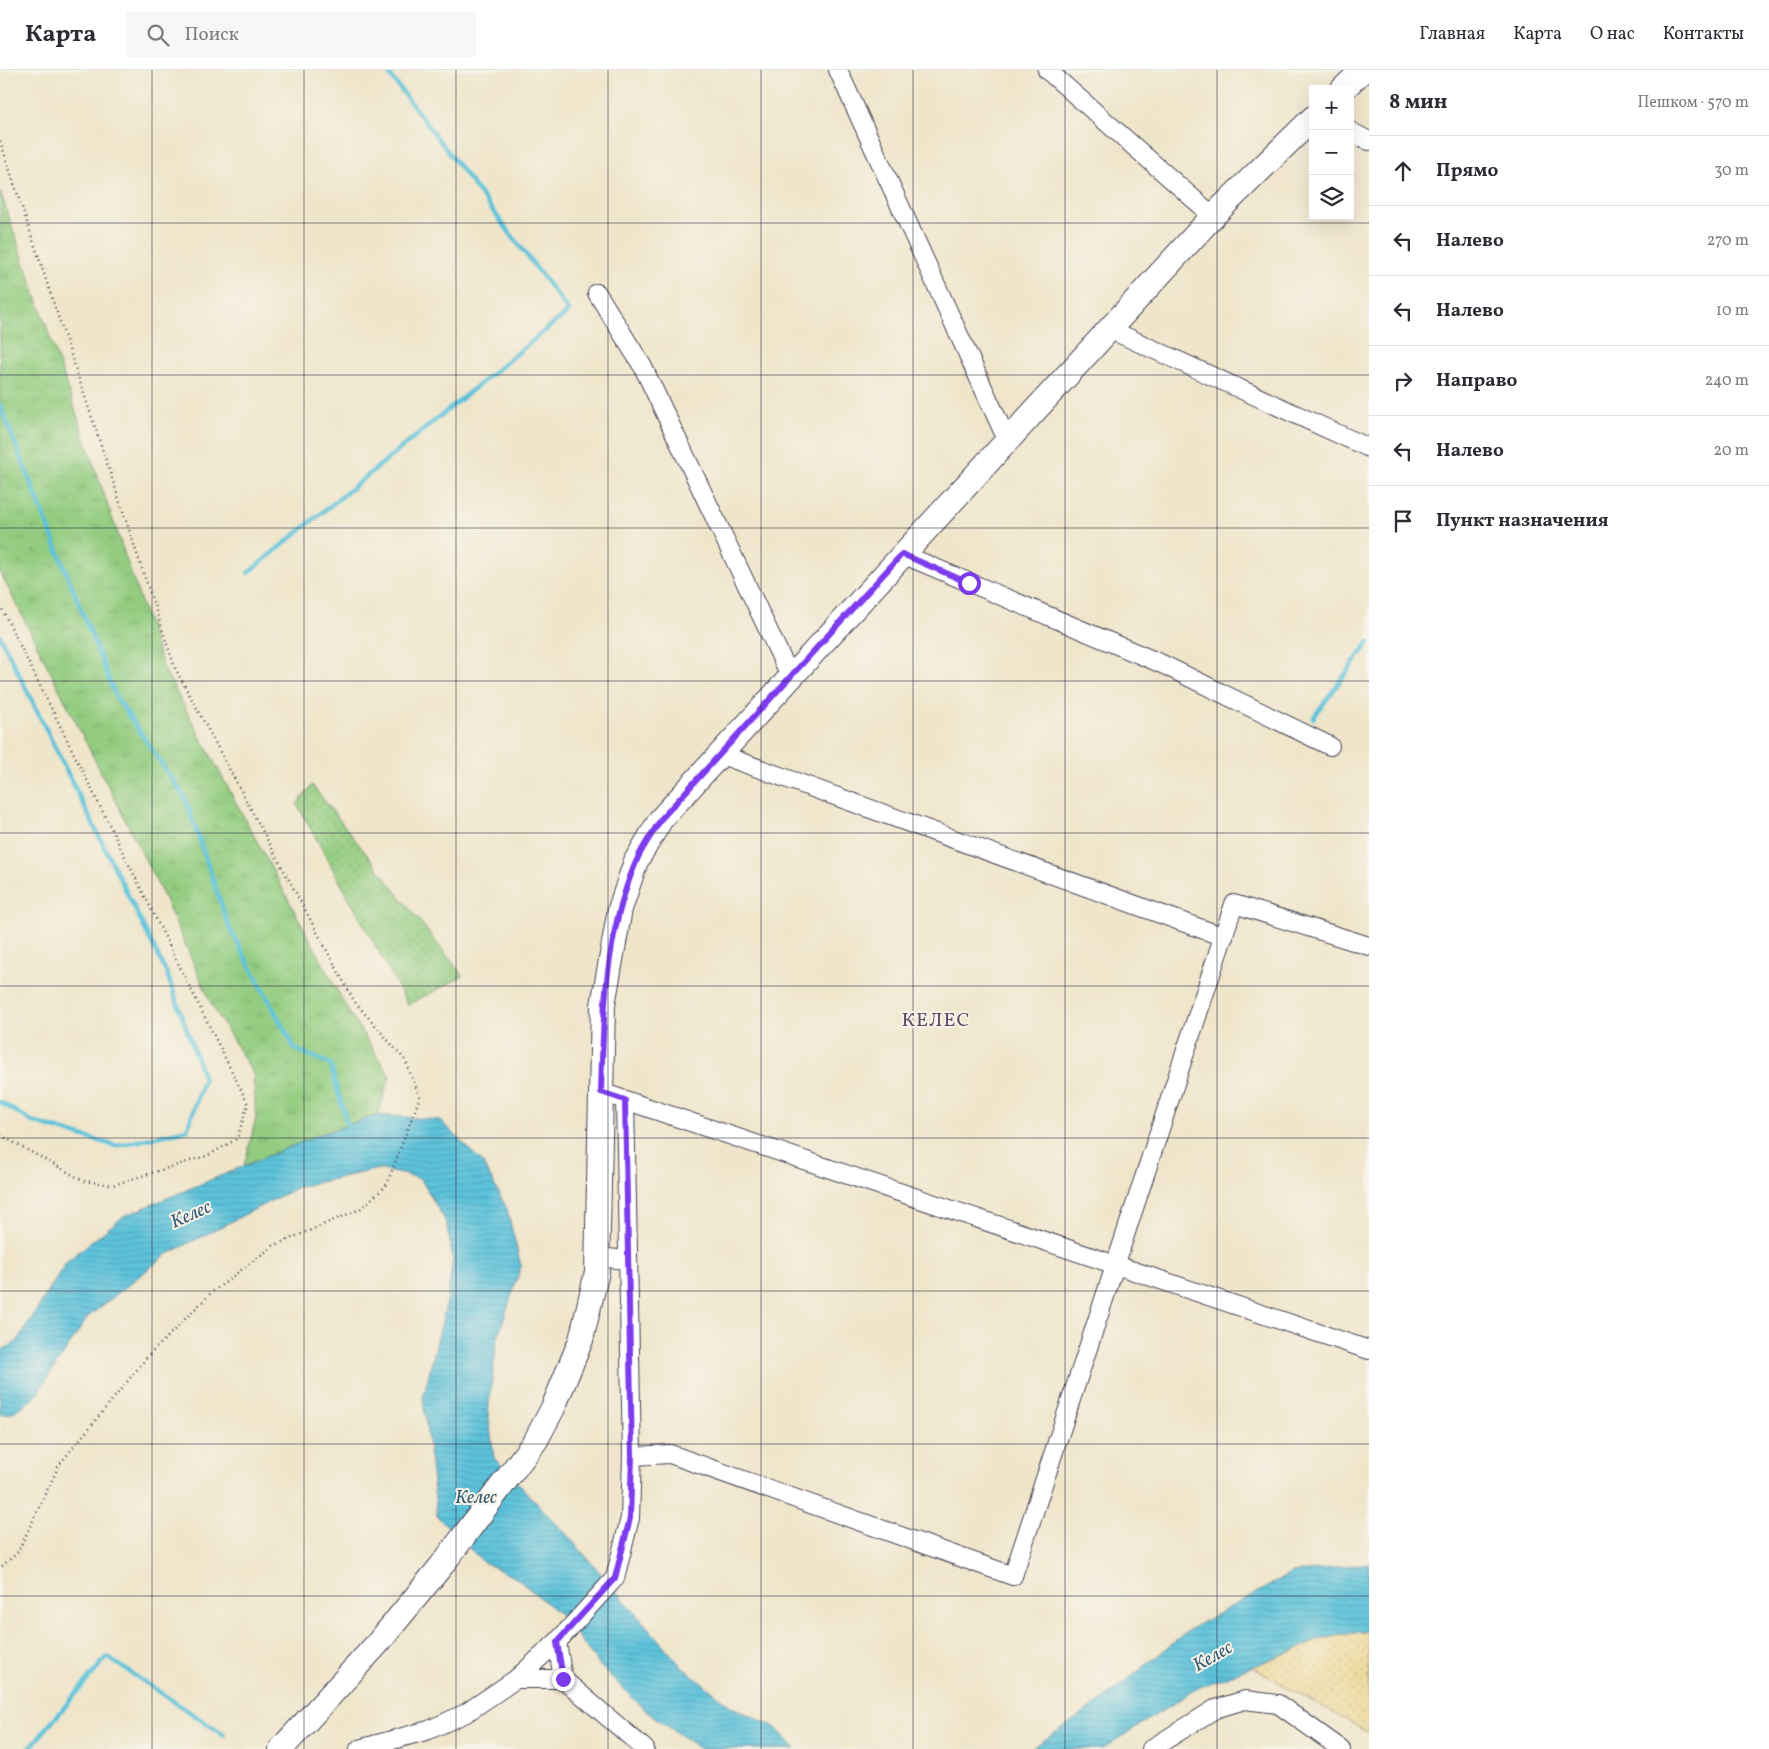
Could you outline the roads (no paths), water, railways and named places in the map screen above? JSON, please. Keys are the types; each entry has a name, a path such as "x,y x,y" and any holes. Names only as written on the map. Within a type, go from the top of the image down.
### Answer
{"main road":[{"path":"1347,85 1363,70"},
{"path":"281,1749 378,1643 442,1565 536,1440 553,1408 581,1340 597,1272 603,1005 620,908 633,869 661,819 1213,216 1309,122"}],"street":[{"path":"838,70 1006,440"},
{"path":"1047,70 1213,216"},
{"path":"1354,133 1369,141"},
{"path":"598,293 643,367 790,676"},
{"path":"1109,329 1369,448"},
{"path":"902,554 1162,664 1330,746"},
{"path":"719,754 1224,937"},
{"path":"632,1456 670,1454 1013,1576 1234,904 1369,946"},
{"path":"601,1092 1369,1350"},
{"path":"359,1749 429,1730 466,1713 516,1679 557,1642 615,1578 630,1518 632,1456 625,1100"},
{"path":"597,1257 628,1260"},
{"path":"557,1642 563,1679 645,1749"},
{"path":"516,1679 563,1679"},
{"path":"1151,1749 1215,1709 1245,1700 1278,1704 1341,1749"}],"water":[{"name":"Келес","path":"378,1115 440,1120 483,1163 507,1209 521,1266 497,1340 488,1412 494,1458 570,1538 682,1667 732,1707 775,1727 796,1749 701,1749 647,1712 601,1667 562,1616 516,1578 483,1562 437,1516 423,1398 447,1301 453,1258 446,1222 420,1178 378,1169 298,1187 166,1255 88,1317 35,1397 12,1413 0,1415 0,1351 17,1342 66,1262 124,1216 316,1136"},
{"name":"Келес","path":"1369,1563 1369,1631 1330,1636 1198,1688 1102,1749 1031,1749 1100,1702 1192,1628 1292,1573"}],"waterway":[{"path":"248,573 569,311 386,70"},
{"path":"0,405 116,697 185,798 229,927 295,1049 330,1064 349,1130"},
{"path":"0,636 167,974 204,1078 187,1130 116,1146 33,1122 0,1102"},
{"path":"1313,718 1369,642"},
{"path":"29,1749 107,1657 224,1735"}],"district":[{"name":"КЕЛЕС","path":"936,1021"}]}
